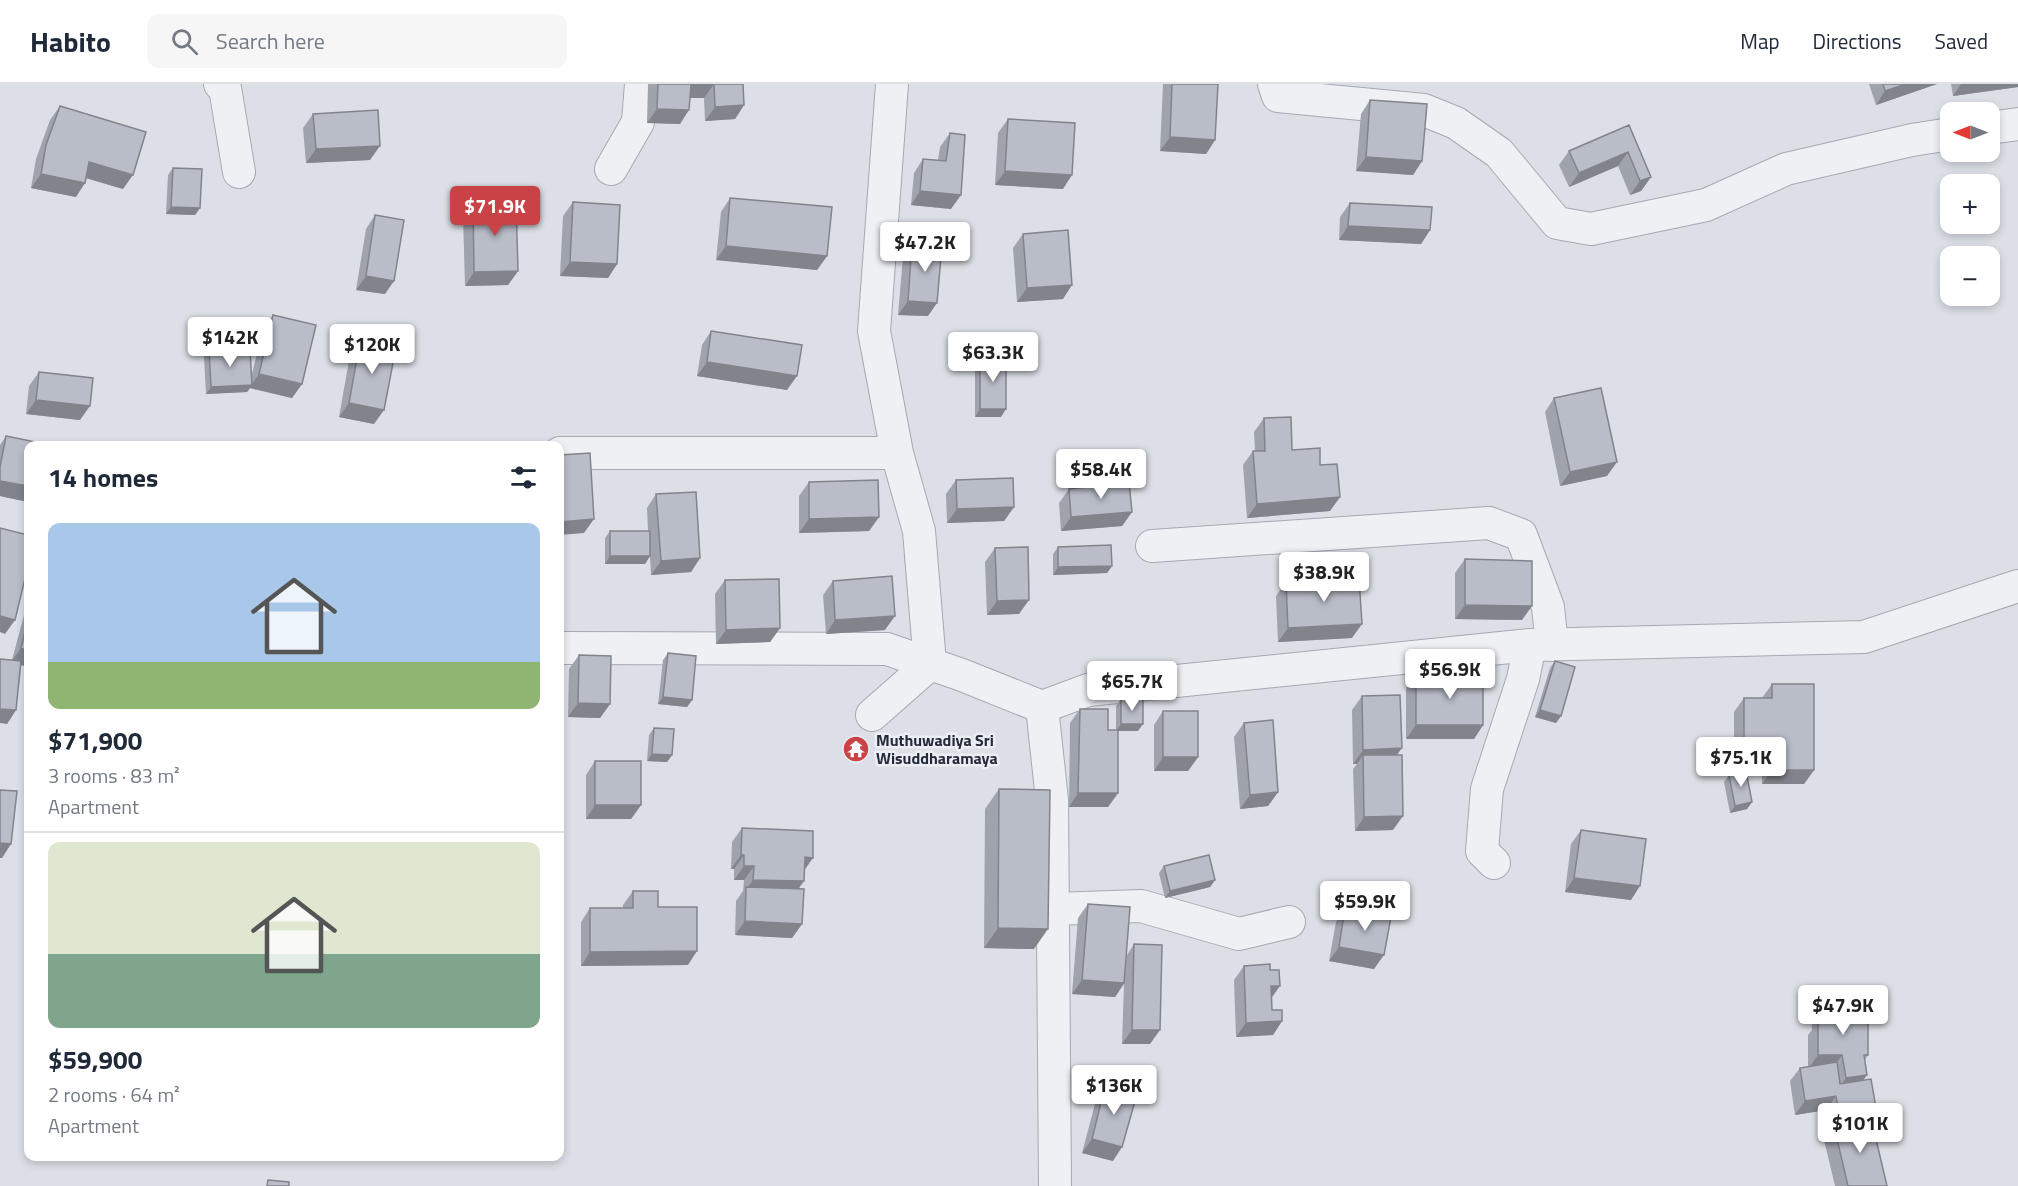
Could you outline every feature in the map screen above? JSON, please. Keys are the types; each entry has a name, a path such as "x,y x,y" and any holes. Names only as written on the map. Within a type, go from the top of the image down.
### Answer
{"street":[{"path":"220,84 225,88 239,172"},
{"path":"611,169 638,122 642,84"},
{"path":"892,84 874,331 897,453 919,531 930,664"},
{"path":"1274,84 1278,96 1424,110 1456,123 1499,153 1557,222 1591,229 1706,205 1786,170 1940,136"},
{"path":"2000,126 2018,124"},
{"path":"564,453 897,453"},
{"path":"1152,546 1489,523 1521,536 1548,607 1541,645 1522,680 1487,789 1482,852 1494,863"},
{"path":"564,648 887,649 1042,707 1088,690 1541,645 1864,637 2018,586"},
{"path":"872,715 930,664"},
{"path":"1042,707 1052,800 1054,1186"},
{"path":"1053,909 1141,906 1239,934 1289,922"}],"building":[{"path":"658,84 691,84 689,110 657,109"},
{"path":"714,84 743,84 744,105 715,107"},
{"path":"1172,84 1218,84 1215,140 1170,137"},
{"path":"1883,84 1906,84 1885,91"},
{"path":"1370,100 1427,104 1422,161 1366,157"},
{"path":"60,106 146,132 133,175 89,162 85,183 41,174 46,145"},
{"path":"378,110 380,146 316,149 313,114"},
{"path":"1008,119 1075,123 1072,175 1005,171"},
{"path":"1629,125 1651,177 1640,181 1628,152 1579,173 1569,151"},
{"path":"950,133 965,135 961,195 920,191 923,159 946,161"},
{"path":"173,168 202,169 200,208 171,207"},
{"path":"730,198 832,207 827,256 726,246"},
{"path":"516,201 518,271 474,272 473,202"},
{"path":"573,202 620,205 617,264 570,262"},
{"path":"1350,203 1432,207 1430,230 1348,226"},
{"path":"375,215 404,220 394,281 366,276"},
{"path":"1068,230 1072,285 1027,288 1023,234"},
{"path":"912,243 942,245 937,303 908,301"},
{"path":"273,315 316,325 302,384 259,374"},
{"path":"711,331 802,345 797,376 707,362"},
{"path":"360,341 396,347 384,410 349,403"},
{"path":"250,349 252,385 211,387 209,350"},
{"path":"980,357 1006,357 1006,409 980,409"},
{"path":"39,372 93,378 90,406 36,400"},
{"path":"1601,388 1617,462 1570,472 1554,398"},
{"path":"1291,417 1292,450 1320,448 1320,465 1337,464 1340,497 1257,504 1253,451 1265,451 1264,418"},
{"path":"6,436 30,441 24,441 24,485 0,481 0,467"},
{"path":"590,453 594,519 564,522 564,455"},
{"path":"1013,478 1014,507 957,509 956,480"},
{"path":"878,480 879,517 809,519 809,482"},
{"path":"1129,482 1132,512 1071,517 1069,489"},
{"path":"696,492 700,558 661,561 656,494"},
{"path":"0,528 24,534 24,583 15,620 0,616"},
{"path":"610,531 650,531 650,556 610,556"},
{"path":"1111,545 1112,566 1058,567 1058,547"},
{"path":"1028,547 1029,600 997,601 995,548"},
{"path":"1465,559 1532,561 1532,606 1465,605"},
{"path":"892,576 895,616 835,620 833,581"},
{"path":"1359,578 1362,624 1288,628 1286,582"},
{"path":"779,579 780,628 726,630 725,580"},
{"path":"668,653 696,656 692,700 663,697"},
{"path":"579,655 611,656 610,704 578,703"},
{"path":"0,659 21,661 16,710 0,709"},
{"path":"1555,661 1575,667 1561,716 1540,710"},
{"path":"1416,674 1483,674 1483,725 1416,725"},
{"path":"1772,684 1814,684 1814,770 1772,770 1772,739 1744,739 1744,698 1772,698"},
{"path":"1400,695 1402,748 1363,750 1362,696"},
{"path":"1121,699 1143,699 1143,724 1121,724"},
{"path":"1080,709 1108,709 1108,730 1118,730 1118,793 1078,793"},
{"path":"1163,711 1198,711 1198,757 1163,757"},
{"path":"1273,720 1278,792 1250,795 1244,723"},
{"path":"654,728 674,729 672,755 652,754"},
{"path":"1363,755 1402,755 1403,816 1364,817"},
{"path":"595,761 641,761 641,805 595,805"},
{"path":"1746,771 1752,802 1735,806 1729,775"},
{"path":"999,789 1050,790 1048,929 998,928"},
{"path":"0,790 17,791 11,844 0,843"},
{"path":"742,828 813,831 813,858 805,857 804,881 753,880 754,866 744,866 744,855 741,855"},
{"path":"1581,830 1646,839 1640,886 1574,878"},
{"path":"1209,855 1215,880 1170,891 1164,866"},
{"path":"746,887 804,889 802,924 745,921"},
{"path":"633,891 658,891 658,907 697,907 697,951 590,952 590,908 633,908"},
{"path":"1088,904 1130,907 1124,983 1082,980"},
{"path":"1345,908 1391,917 1384,955 1339,947"},
{"path":"1134,944 1162,945 1160,1030 1132,1030"},
{"path":"1270,964 1270,970 1279,970 1280,986 1271,986 1272,1010 1282,1010 1282,1021 1246,1023 1244,966"},
{"path":"1847,995 1848,1021 1868,1021 1868,1055 1864,1055 1867,1075 1846,1078 1842,1055 1818,1055 1818,1021 1822,1021 1821,997"},
{"path":"1837,1062 1840,1084 1871,1079 1876,1108 1839,1114 1836,1096 1805,1101 1800,1068"},
{"path":"1105,1086 1137,1094 1122,1147 1092,1139"},
{"path":"1871,1118 1887,1186 1848,1186 1834,1126"},
{"path":"268,1180 289,1182 289,1186 267,1186"}],"place":[{"name":"Muthuwadiya Sri Wisuddharamaya","path":"856,749"}]}
